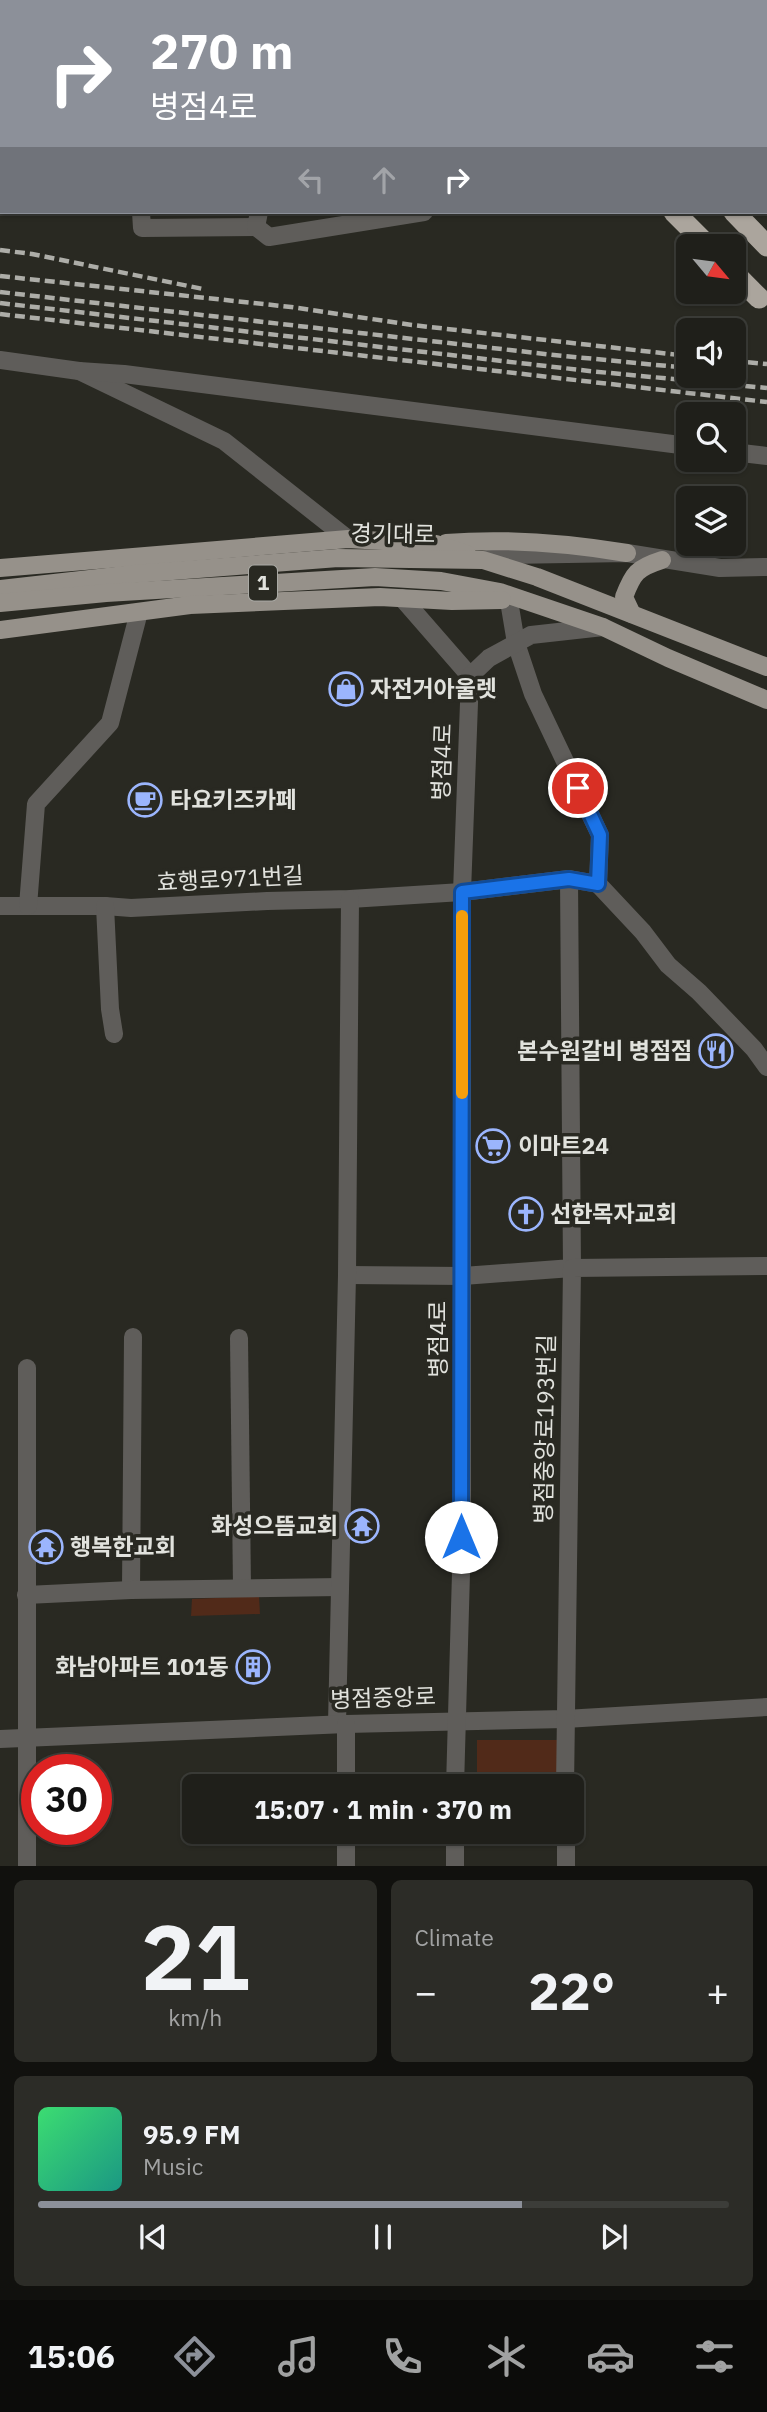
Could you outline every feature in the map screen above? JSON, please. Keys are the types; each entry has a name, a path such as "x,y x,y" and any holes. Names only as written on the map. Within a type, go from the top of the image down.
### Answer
{"highway":[{"path":"676,214 696,234"},
{"path":"736,214 767,246"},
{"path":"746,285 759,298"}],"main road":[{"path":"0,568 348,539 436,544 500,540 574,544 627,553"},
{"path":"436,544 483,560"},
{"name":"경기대로","path":"0,589 134,574 338,558 483,560 537,577 767,667"},
{"path":"632,614 624,597 629,583 639,568 662,560"},
{"name":"경기대로","path":"0,603 106,593 375,577 441,581 514,598 603,627 767,700"},
{"name":"경기대로","path":"0,630 190,605 402,598 514,598"}],"street":[{"path":"141,214 142,228 257,219 269,237 412,214"},
{"path":"0,360 676,444"},
{"path":"79,371 224,441 348,539"},
{"path":"746,454 767,456"},
{"path":"483,560 504,555 627,553 720,568 767,567"},
{"path":"402,598 470,676 489,658 531,635 603,627"},
{"path":"514,598 516,643 533,694 600,835 598,884"},
{"path":"28,906 36,804 110,723 139,612"},
{"name":"병점4로","path":"455,1774 461,1537 462,892 470,676"},
{"path":"462,892 569,879 598,884 643,932 668,965 699,992 754,1049 767,1067"},
{"name":"병점중앙로193번길","path":"565,1774 572,1268 569,879"},
{"name":"효행로971번길","path":"0,906 131,908 462,892"},
{"path":"345,1774 341,1724 340,1587 347,1275 350,899"},
{"path":"104,906 114,1034"},
{"path":"347,1275 463,1276 572,1268 767,1266"},
{"path":"131,1590 133,1337"},
{"path":"239,1338 242,1588"},
{"path":"27,1368 27,1866"},
{"path":"26,1595 131,1590 340,1587"},
{"name":"병점중앙로","path":"0,1739 341,1724 565,1719 767,1707"},
{"path":"346,1844 346,1866"},
{"path":"454,1866 455,1844"},
{"path":"566,1844 566,1866"}],"shaded area":[{"path":"259,1596 260,1614 191,1616 192,1599"},
{"path":"477,1740 562,1740 562,1774 477,1774"},
{"path":"477,1844 562,1844 562,1845"}],"railway":[{"path":"0,250 32,254 203,289"},
{"path":"0,276 291,307 412,325 676,355"},
{"path":"0,292 676,367"},
{"path":"0,303 589,371 767,388"},
{"path":"0,314 767,402"},
{"path":"746,362 767,364"}],"slow traffic":[{"path":"462,916 462,1093"}],"place":[{"name":"자전거아울렛","path":"346,689"},
{"name":"타요키즈카페","path":"145,800"},
{"name":"본수원갈비 병점점","path":"716,1051"},
{"name":"이마트24","path":"493,1146"},
{"name":"선한목자교회","path":"526,1214"},
{"name":"화성으뜸교회","path":"362,1526"},
{"name":"행복한교회","path":"46,1547"},
{"name":"화남아파트 101동","path":"253,1667"}],"route":[{"path":"461,1537 462,892 569,879 598,884 600,835 578,788"}]}
